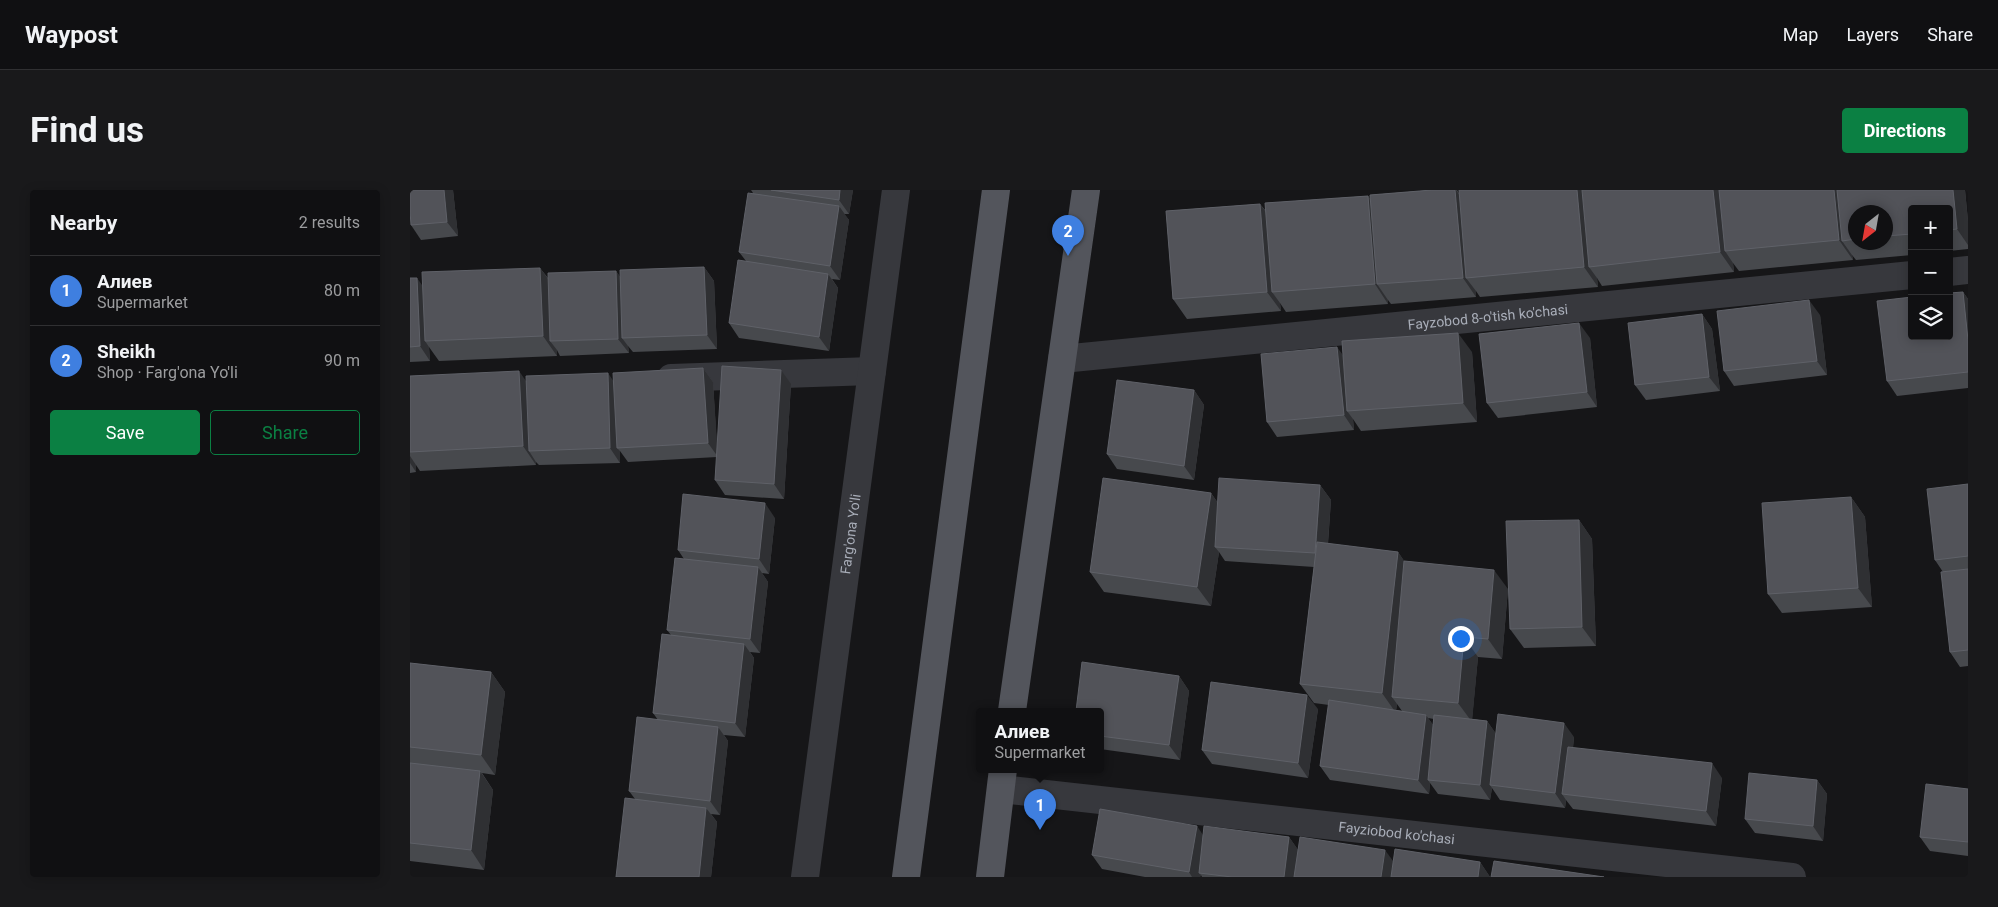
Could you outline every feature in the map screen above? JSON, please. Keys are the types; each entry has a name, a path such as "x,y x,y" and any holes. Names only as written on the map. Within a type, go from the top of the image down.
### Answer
{"main road":[{"path":"906,877 996,190"},
{"path":"1012,708 1086,190"},
{"path":"990,877 1002,779"}],"street":[{"name":"Farg'ona Yo'li","path":"805,877 896,190"},
{"path":"1953,272 1968,270"},
{"name":"Fayzobod 8-o'tish ko'chasi","path":"1062,358 1908,275"},
{"path":"647,379 872,370"},
{"name":"Fayziobod ko'chasi","path":"1002,779 1792,877"}],"building":[{"path":"410,190 444,190 447,222 411,225"},
{"path":"771,190 840,190 839,200"},
{"path":"1455,190 1463,278 1377,284 1370,195"},
{"path":"1459,190 1577,190 1584,267 1466,278"},
{"path":"1582,190 1713,190 1720,252 1589,267"},
{"path":"1719,190 1834,190 1839,240 1725,251"},
{"path":"1837,190 1953,190 1957,229 1953,230 1953,205 1908,205 1908,234 1893,235 1893,205 1848,205 1848,240 1842,241"},
{"path":"748,193 839,206 830,266 739,252"},
{"path":"1368,196 1375,284 1272,292 1265,203"},
{"path":"1260,204 1267,292 1173,299 1166,211"},
{"path":"738,260 828,274 819,337 729,323"},
{"path":"704,267 707,335 622,338 620,270"},
{"path":"540,268 543,336 425,341 422,272"},
{"path":"616,271 618,339 550,341 548,273"},
{"path":"410,278 417,278 420,346 410,347"},
{"path":"1963,292 1968,340 1968,372 1887,381 1877,301 1908,297 1908,340 1953,340 1953,293"},
{"path":"1809,300 1817,361 1724,371 1717,311"},
{"path":"1702,314 1709,377 1635,385 1628,323"},
{"path":"1579,323 1587,392 1487,403 1479,334"},
{"path":"1458,333 1463,403 1347,411 1342,341"},
{"path":"1337,347 1344,415 1267,422 1261,354"},
{"path":"722,366 781,370 774,484 715,480"},
{"path":"703,368 708,443 617,448 613,373"},
{"path":"519,371 523,446 410,452 410,376"},
{"path":"608,373 610,448 529,451 526,376"},
{"path":"1117,380 1194,390 1184,466 1107,454"},
{"path":"1103,478 1211,493 1197,587 1090,572"},
{"path":"1219,478 1320,485 1315,553 1215,547"},
{"path":"1968,484 1968,556 1935,560 1927,489"},
{"path":"683,494 765,503 759,559 678,550"},
{"path":"1851,497 1858,588 1768,594 1762,503"},
{"path":"1579,520 1582,627 1510,629 1506,521"},
{"path":"1317,542 1398,552 1382,693 1300,684"},
{"path":"675,558 758,567 750,639 667,630"},
{"path":"1404,561 1494,570 1488,639 1464,637 1458,703 1392,697"},
{"path":"1968,569 1968,650 1950,652 1941,572"},
{"path":"662,634 744,644 735,723 653,713"},
{"path":"1082,662 1179,676 1169,745 1104,737 1104,708 1076,708"},
{"path":"410,663 491,672 481,755 410,747"},
{"path":"1211,682 1307,695 1298,763 1202,750"},
{"path":"1329,700 1426,715 1418,780 1320,766"},
{"path":"1498,714 1564,723 1555,793 1490,785"},
{"path":"1434,715 1487,721 1480,785 1428,780"},
{"path":"637,717 718,727 710,801 629,791"},
{"path":"1568,747 1712,763 1706,811 1562,794"},
{"path":"410,763 480,771 471,850 410,843"},
{"path":"1749,773 1817,780 1813,826 1745,819"},
{"path":"1926,784 1968,789 1968,842 1920,837"},
{"path":"625,798 706,808 699,877 616,877"},
{"path":"1100,809 1197,826 1189,872 1092,855"},
{"path":"1204,826 1289,837 1284,877 1232,877 1199,873"},
{"path":"1300,837 1385,850 1381,877 1294,877"},
{"path":"1395,849 1480,862 1478,877 1391,877"},
{"path":"1494,861 1604,877 1491,877"}],"place":[{"name":"Sheikh","path":"1068,256"},
{"name":"Алиев","path":"1040,830"}]}
